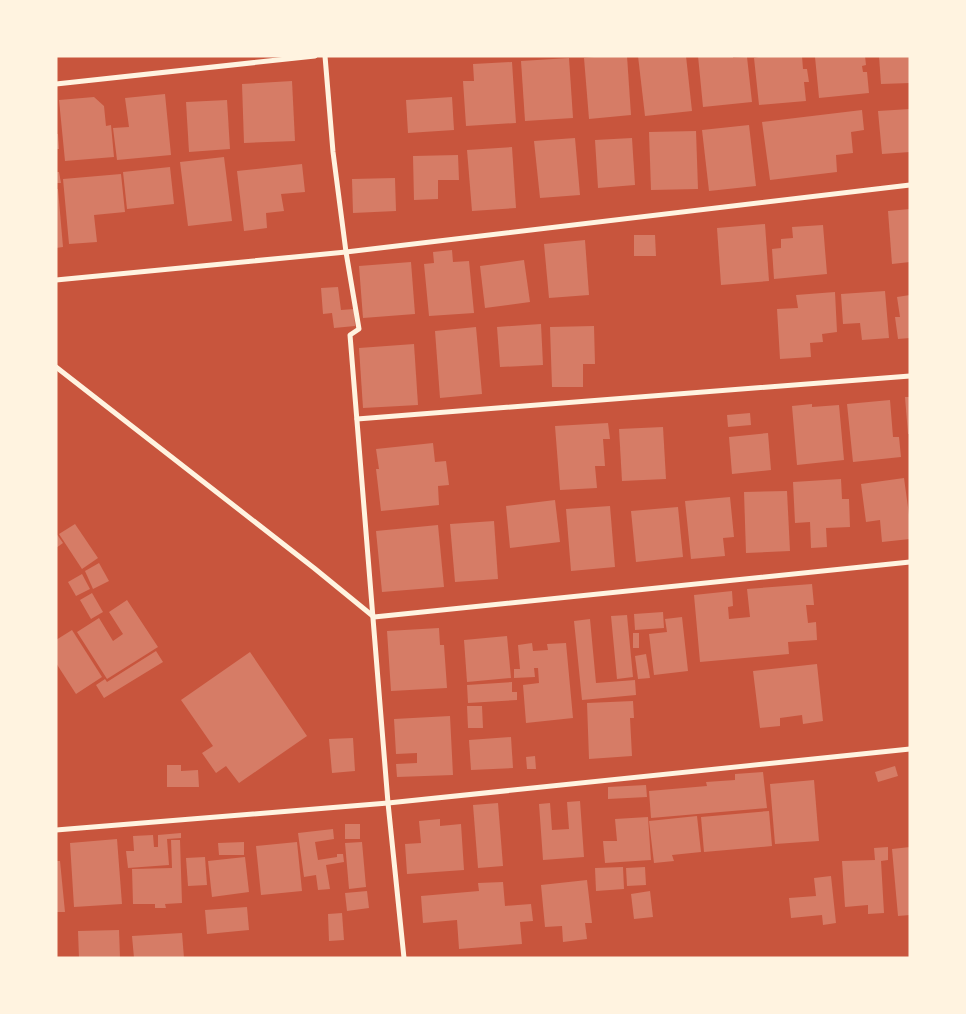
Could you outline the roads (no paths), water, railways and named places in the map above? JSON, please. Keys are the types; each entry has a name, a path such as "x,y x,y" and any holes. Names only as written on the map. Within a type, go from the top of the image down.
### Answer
{"street":[{"path":"56,84 315,56"},
{"path":"325,56 333,152 346,252 359,328 350,335 388,803 404,958"},
{"path":"56,280 346,252 910,185"},
{"path":"56,367 374,617 910,562"},
{"path":"358,419 910,376"},
{"path":"56,830 388,803 910,749"}]}
